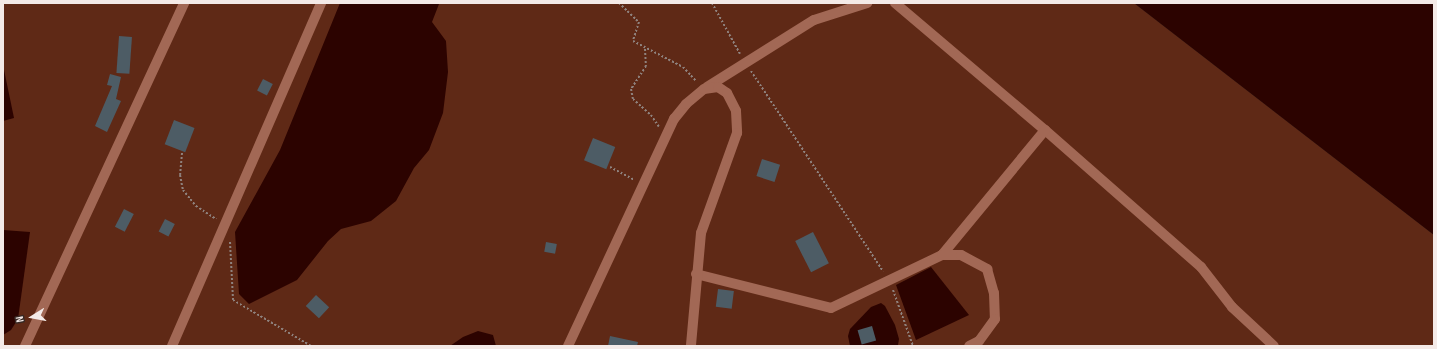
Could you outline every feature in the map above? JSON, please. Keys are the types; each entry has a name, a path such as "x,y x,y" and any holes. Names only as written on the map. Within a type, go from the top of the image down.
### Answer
{"lane":[{"path":"25,346 184,3"},
{"path":"172,346 321,3"},
{"path":"568,346 666,135 686,104 704,89 745,62 814,20 867,3"},
{"path":"895,3 1045,130 1200,267 1232,307 1274,346"},
{"path":"691,346 700,233 738,133 736,111 727,94 718,87 704,89"},
{"path":"696,274 831,308 942,255 1045,130"},
{"path":"942,255 961,255 987,269 994,293 995,319 979,341 969,346"}],"path":[{"path":"619,3 639,22 633,41 645,49 663,56 683,67 704,89"},
{"path":"712,3 745,62 890,281 913,346"},
{"path":"645,49 646,66 631,89 632,94 634,99 651,115 666,135"},
{"path":"182,153 180,174 183,190 196,206 224,225 229,233 233,300 311,346"},
{"path":"610,167 625,174 642,187"}],"shaded area":[{"path":"3,3 1134,3 1434,235 1434,346 3,346"},
{"path":"340,3 443,3 439,4 432,22 446,41 448,72 443,113 429,150 414,168 396,201 371,221 341,229 328,241 297,280 249,304 239,294 235,232 280,150"},
{"path":"1134,3 1434,3 1434,235"},
{"path":"3,65 14,118 3,121"},
{"path":"3,230 30,232 18,319 11,330 3,335"},
{"path":"931,267 969,315 916,340 896,285"},
{"path":"881,303 885,306 895,325 899,339 898,345 850,346 848,336 850,329 871,307"},
{"path":"478,331 493,335 496,346 450,346 463,337"}],"building":[{"path":"119,36 132,37 129,74 116,73"},
{"path":"110,74 121,77 116,99 121,101 107,132 95,126 112,86 107,85"},
{"path":"263,79 273,84 267,96 257,91"},
{"path":"174,120 195,128 185,152 165,144"},
{"path":"593,138 615,147 606,169 584,160"},
{"path":"762,159 780,165 775,182 756,176"},
{"path":"124,209 134,214 125,232 115,227"},
{"path":"165,219 175,224 168,236 159,231"},
{"path":"813,232 829,263 811,272 795,241"},
{"path":"546,242 557,244 555,254 544,252"},
{"path":"718,289 734,291 732,309 716,307"},
{"path":"316,295 329,307 319,318 306,306"},
{"path":"872,326 876,340 862,345 858,330"},
{"path":"610,336 638,342 637,346 608,346"}]}
